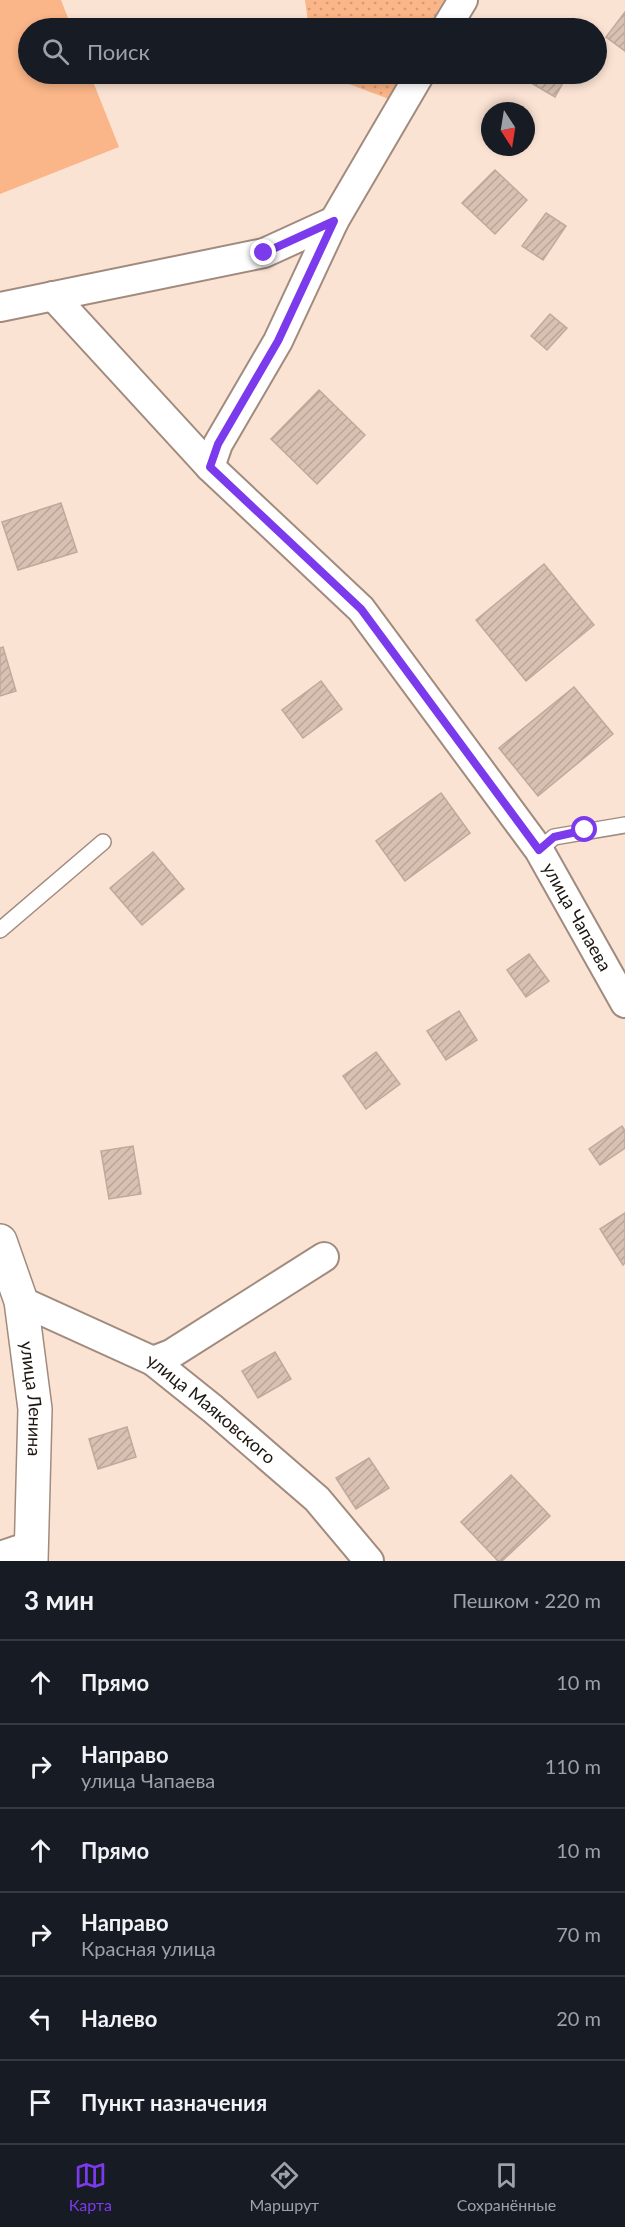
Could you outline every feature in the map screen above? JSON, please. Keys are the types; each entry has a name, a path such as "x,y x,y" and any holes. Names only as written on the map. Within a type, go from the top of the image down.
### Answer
{"street":[{"path":"453,18 463,0"},
{"path":"210,467 218,444 278,341 334,221 414,84"},
{"path":"0,307 264,253 334,221"},
{"name":"улица Чапаева","path":"53,296 210,467 361,609 539,850 625,1003"},
{"name":"улица Ленина","path":"0,1241 21,1301 35,1409 32,1553"},
{"path":"153,1361 171,1354 324,1257"},
{"name":"улица Маяковского","path":"21,1301 153,1361 213,1409 316,1499 369,1561"},
{"path":"0,1556 32,1553"}],"lane":[{"path":"539,850 554,837 625,825"},
{"path":"0,930 103,842"}],"shaded area":[{"path":"0,0 61,0 68,18 18,18 18,84 94,84 119,147 0,194"},
{"path":"305,0 444,0 434,18 308,18"},
{"path":"349,84 397,84 389,99"}],"building":[{"path":"625,12 625,51 607,36"},
{"path":"533,84 562,84 555,97"},
{"path":"495,170 527,200 495,234 462,203"},
{"path":"546,213 566,226 543,260 522,246"},
{"path":"550,314 567,328 547,350 531,336"},
{"path":"319,390 365,435 317,484 271,439"},
{"path":"61,503 77,552 18,570 2,522"},
{"path":"544,564 594,625 526,681 476,620"},
{"path":"3,647 16,691 0,696 0,648"},
{"path":"321,681 342,709 303,738 282,710"},
{"path":"574,687 613,734 538,796 499,748"},
{"path":"441,793 470,833 405,881 376,841"},
{"path":"153,852 184,889 142,925 110,888"},
{"path":"529,954 549,981 526,997 507,970"},
{"path":"459,1011 477,1040 446,1060 427,1031"},
{"path":"376,1052 400,1084 366,1109 343,1076"},
{"path":"622,1126 625,1131 625,1148 600,1165 589,1149"},
{"path":"133,1146 141,1194 109,1199 101,1151"},
{"path":"625,1213 625,1263 623,1265 600,1229"},
{"path":"275,1352 291,1379 258,1398 242,1371"},
{"path":"127,1427 136,1457 98,1469 89,1439"},
{"path":"369,1458 389,1488 356,1509 336,1478"},
{"path":"511,1475 550,1516 502,1561 498,1561 461,1522"}],"route":[{"path":"264,253 334,221 278,341 218,444 210,467 361,609 539,850 554,837 585,830"}]}
